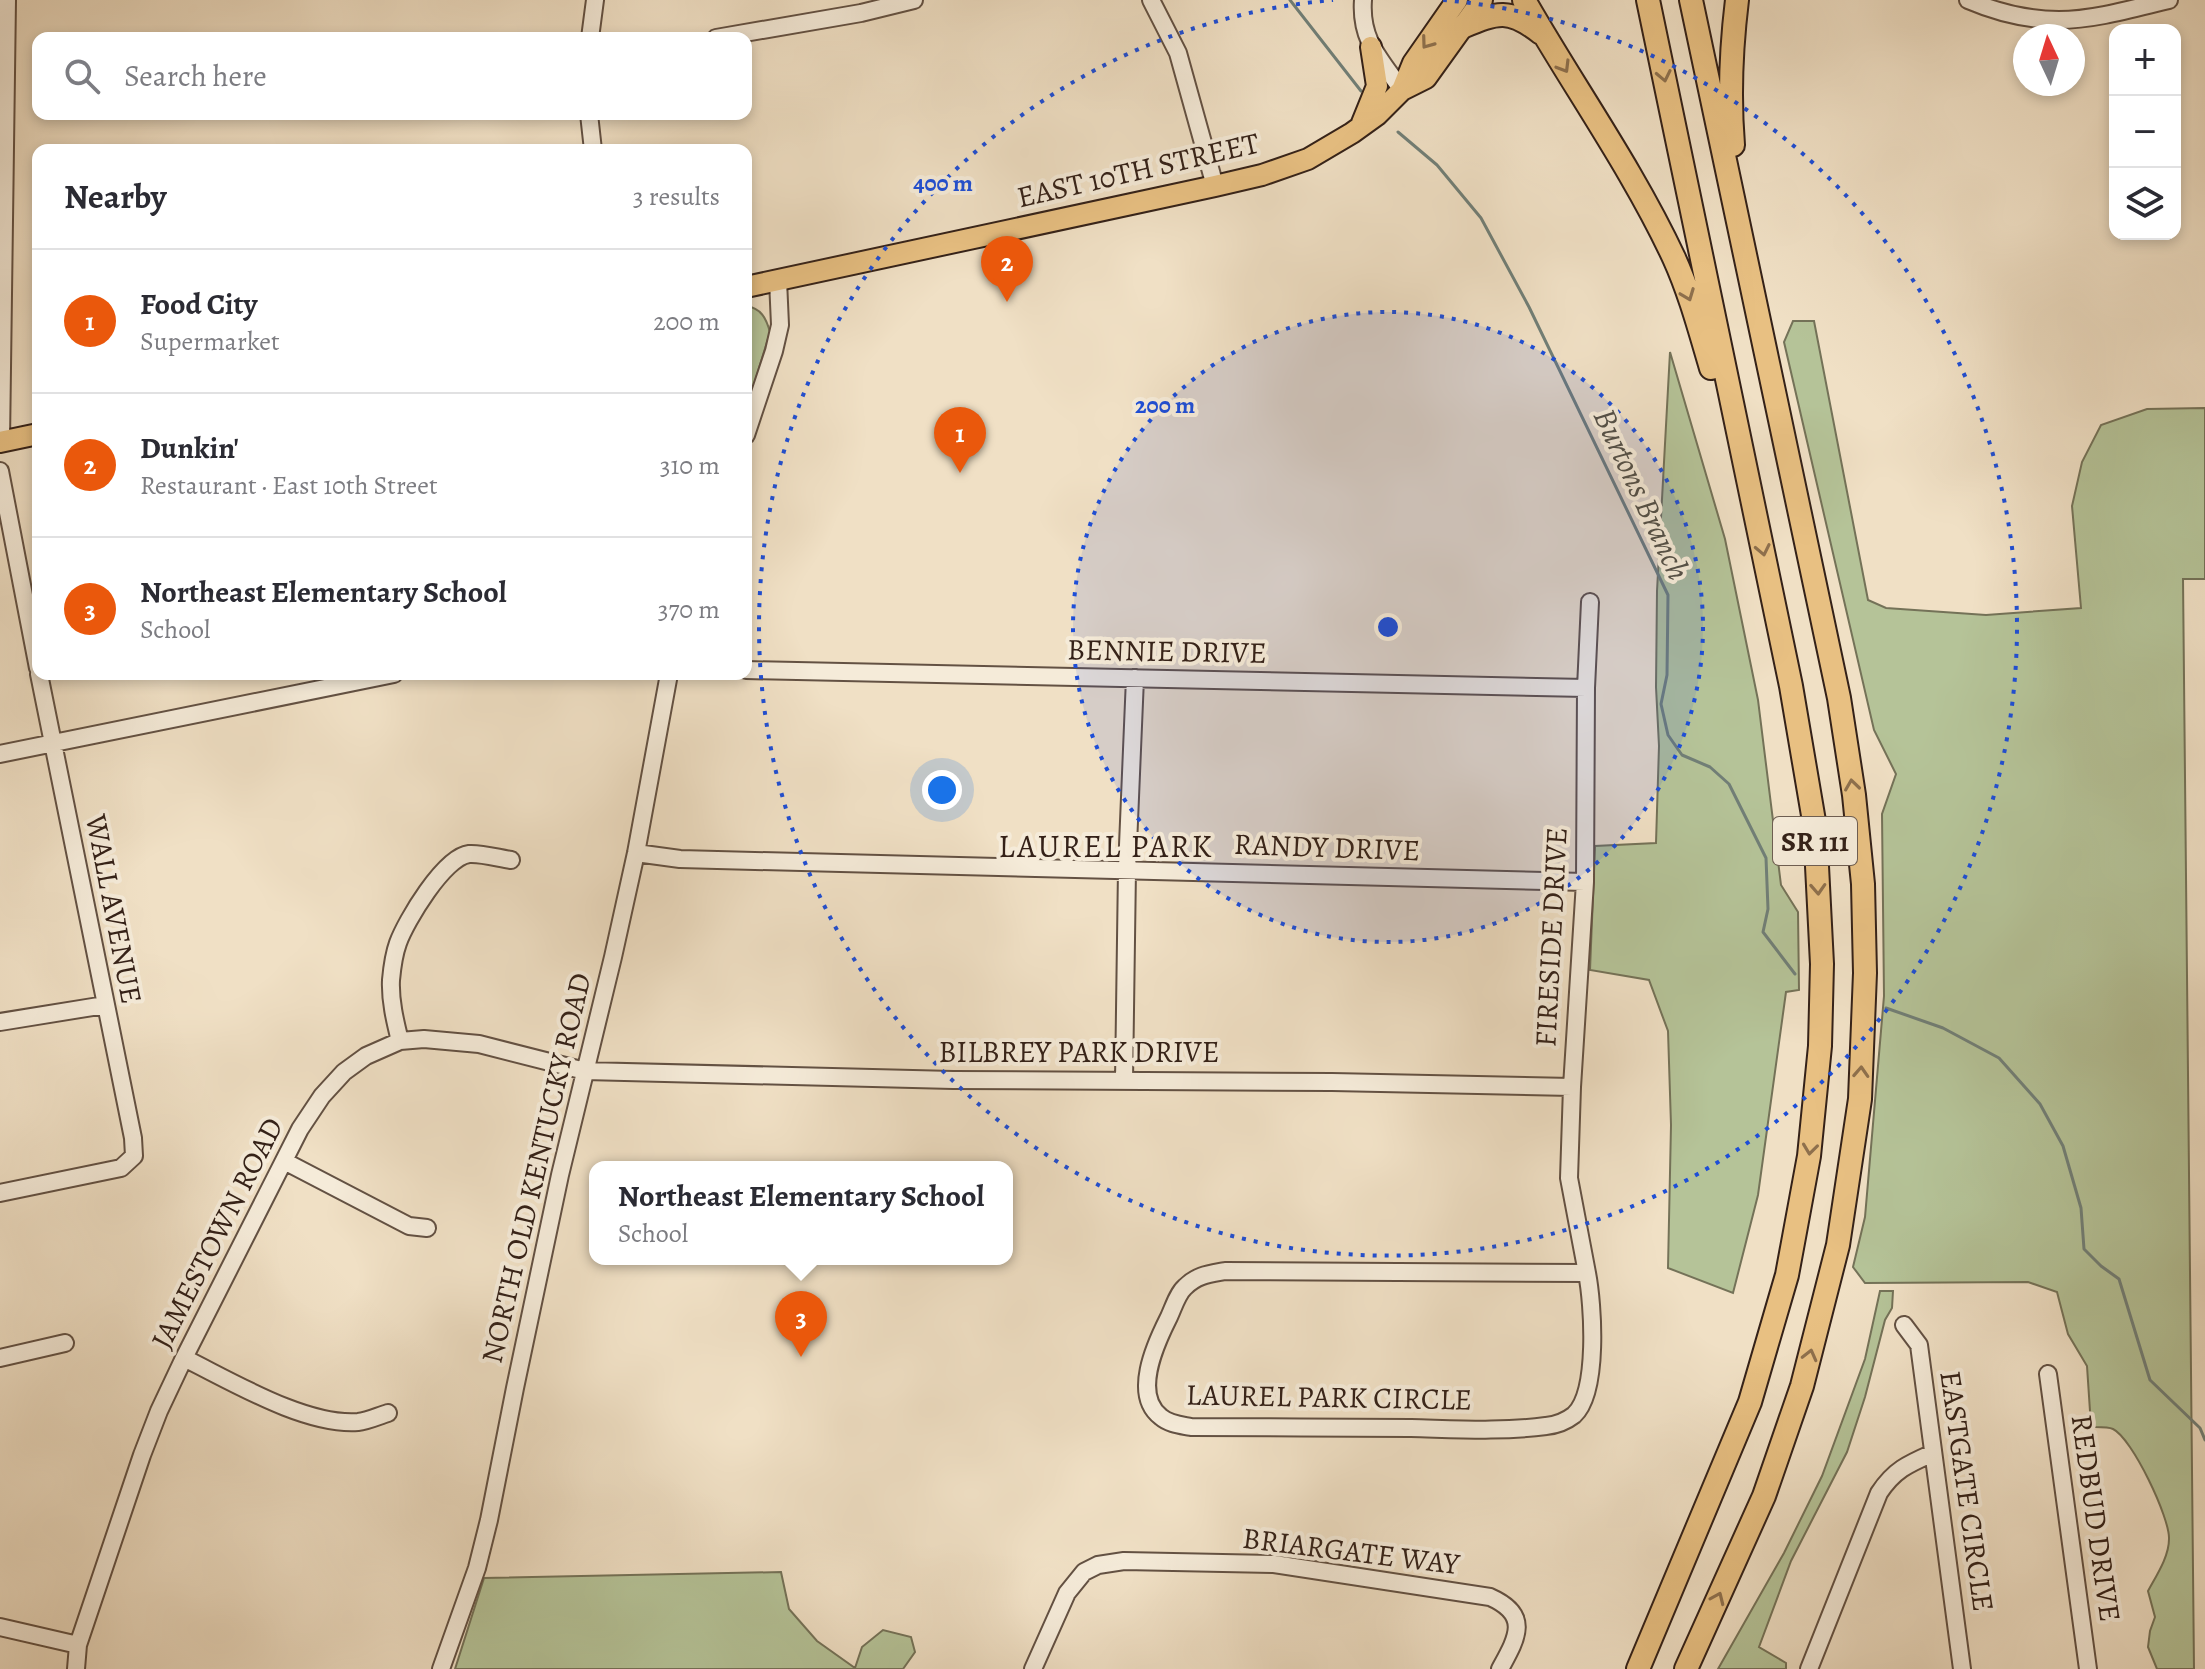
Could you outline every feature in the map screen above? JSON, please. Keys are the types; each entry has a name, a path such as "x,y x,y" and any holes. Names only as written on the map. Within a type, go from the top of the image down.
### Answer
{"highway":[{"path":"1524,0 1648,206 1675,260 1694,309 1751,493"},
{"name":"SR 111","path":"1638,1669 1750,1402 1787,1275 1809,1156 1820,1046 1822,964 1815,827 1791,686 1648,0"},
{"name":"SR 111","path":"1686,1669 1764,1496 1802,1386 1838,1245 1860,1099 1865,973 1863,884 1854,795 1839,698 1691,0"},
{"path":"1737,0 1732,39 1733,142 1764,348"},
{"path":"1462,27 1491,16 1514,16 1544,35"}],"main road":[{"path":"1402,90 1413,63 1457,0"},
{"name":"EAST 10TH STREET","path":"752,286 1215,186 1262,175 1308,159 1377,115 1402,90 1426,78 1482,0"},
{"path":"1352,133 1364,120 1377,86 1371,47"},
{"path":"0,442 32,435"}],"street":[{"path":"0,442 7,0"},
{"path":"591,32 595,0"},
{"path":"751,32 861,13 914,0"},
{"path":"1151,0 1178,53 1215,186"},
{"path":"1363,0 1363,26 1371,47 1402,90"},
{"path":"1968,0 2015,15 2059,20 2120,12 2169,0"},
{"path":"590,120 592,144"},
{"path":"752,417 780,325 778,280"},
{"name":"WALL AVENUE","path":"0,471 32,639"},
{"name":"FIRESIDE DRIVE","path":"1587,1273 1569,1178 1585,882 1586,688 1590,602"},
{"name":"BENNIE DRIVE","path":"752,670 1586,688"},
{"path":"1124,1081 1127,869 1135,678"},
{"name":"WALL AVENUE","path":"0,1193 121,1168 134,1156 133,1138 40,680"},
{"path":"0,754 365,680"},
{"name":"NORTH OLD KENTUCKY ROAD","path":"441,1669 477,1568 489,1520 560,1175 636,853 668,680"},
{"name":"RANDY DRIVE","path":"636,853 695,860 1585,882"},
{"path":"400,1041 391,980 398,944 417,908 433,882 454,859 469,854 511,860"},
{"path":"0,1022 105,1005"},
{"name":"JAMESTOWN ROAD","path":"76,1669 78,1645 142,1455 184,1358 284,1161 322,1096 344,1072 366,1056 400,1041 438,1039 479,1044 585,1071"},
{"name":"BILBREY PARK DRIVE","path":"585,1071 938,1080 1572,1087"},
{"path":"284,1161 409,1226 427,1228"},
{"name":"LAUREL PARK CIRCLE","path":"1225,1271 1587,1273 1592,1327 1589,1387 1583,1404 1561,1423 1544,1427 1466,1429 1191,1427 1161,1418 1152,1406 1148,1376 1157,1340 1182,1289 1199,1276 1225,1271"},
{"name":"EASTGATE CIRCLE","path":"1904,1325 1919,1345 1962,1669"},
{"path":"0,1358 65,1343"},
{"path":"184,1358 272,1401 332,1421 360,1422 388,1413"},
{"name":"REDBUD DRIVE","path":"2048,1374 2088,1669"},
{"path":"1809,1669 1879,1493 1903,1466 1933,1453"},
{"name":"BRIARGATE WAY","path":"1033,1669 1067,1593 1076,1580 1098,1565 1124,1561 1274,1564 1490,1597 1503,1603 1514,1614 1517,1623 1515,1642 1500,1669"},
{"path":"0,1627 78,1645"}],"green space":[{"path":"752,308 762,314 770,332 752,391"},
{"path":"1793,321 1814,321 1868,600 1886,608 1986,615 2081,608 2072,506 2082,462 2101,425 2147,409 2205,408 2205,579 2183,579 2194,1669 2157,1669 2148,1647 2155,1617 2148,1591 2167,1553 2168,1529 2148,1480 2130,1447 2113,1429 2095,1427 2090,1411 2087,1366 2068,1334 2057,1292 2028,1282 1865,1283 1853,1267 1865,1217 1884,996 1882,814 1896,774 1874,730 1784,342"},
{"path":"1670,352 1725,539 1758,700 1781,885 1798,912 1799,990 1786,992 1758,1195 1733,1293 1668,1268 1671,1125 1668,1031 1649,980 1590,970 1595,846 1656,843 1659,746 1657,591"},
{"path":"1880,1291 1893,1291 1892,1308 1885,1320 1847,1452 1791,1561 1759,1647 1786,1663 1786,1669 1718,1669 1784,1553 1822,1476 1865,1359"},
{"path":"781,1572 789,1609 817,1641 855,1668 862,1647 883,1630 911,1637 915,1652 903,1669 455,1669 484,1578"}],"waterway":[{"name":"Burtons Branch","path":"1290,0 1361,91"},
{"name":"Burtons Branch","path":"1398,132 1437,165 1481,218 1529,307 1668,595 1667,675 1661,704 1668,735 1682,755 1710,767 1729,784 1766,858 1768,909 1763,932 1795,974"},
{"name":"Burtons Branch","path":"1886,1008 1943,1028 1999,1058 2040,1104 2063,1146 2081,1208 2084,1249 2119,1279 2150,1380 2200,1428 2205,1440"}],"place":[{"name":"Dunkin'","path":"1007,302"},
{"name":"Food City","path":"960,473"},
{"name":"Northeast Elementary School","path":"801,1357"}],"district":[{"name":"LAUREL PARK","path":"1106,846"}]}
